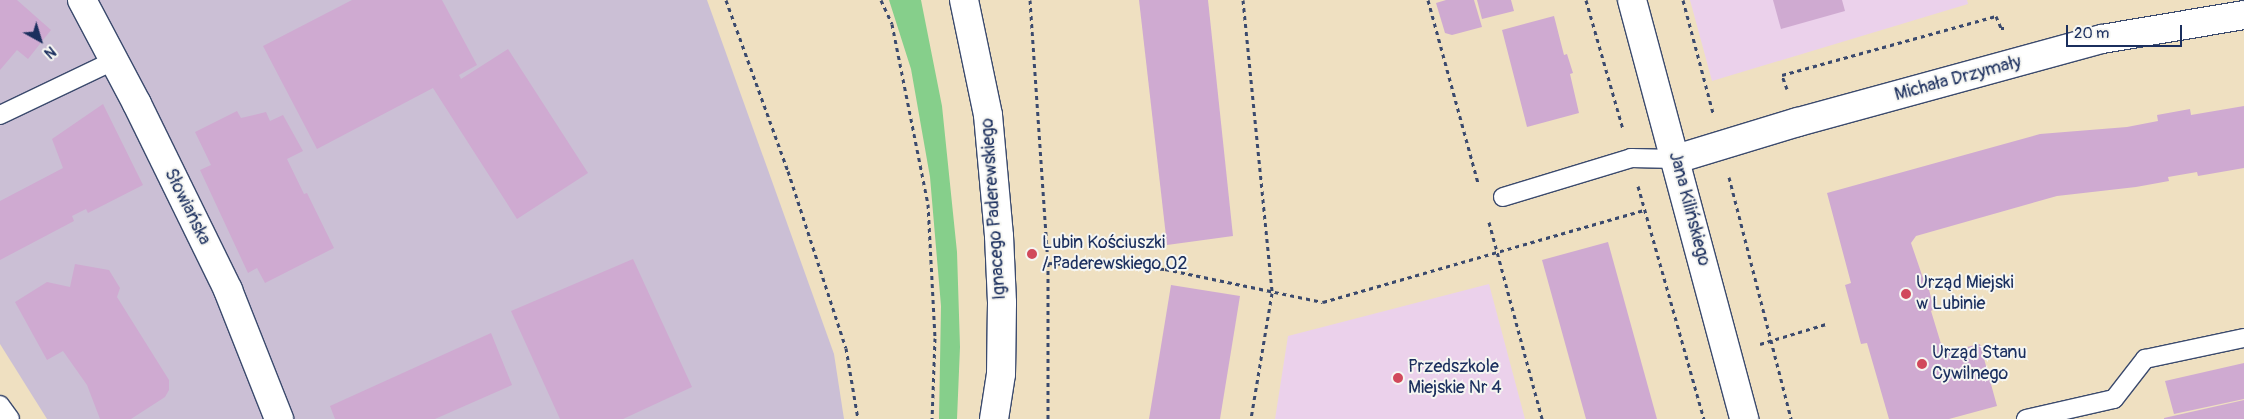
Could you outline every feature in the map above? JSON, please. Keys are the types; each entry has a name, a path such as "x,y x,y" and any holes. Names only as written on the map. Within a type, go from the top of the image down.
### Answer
{"street":[{"name":"Słowiańska","path":"82,0 137,104 228,290 279,419"},
{"name":"Ignacego Paderewskiego","path":"964,0 988,115 999,236 1002,303 1001,374 994,419"},
{"name":"Jana Kilińskiego","path":"1632,0 1744,419"},
{"name":"Michała Drzymały","path":"1676,159 1798,122 2102,39 2244,15"}],"lane":[{"path":"0,115 113,61"},
{"path":"1503,197 1631,158 1676,159"},
{"path":"2026,419 2114,398 2145,358 2244,338"},
{"path":"0,404 10,419"}],"path":[{"path":"726,0 788,171 846,348 858,419"},
{"path":"881,0 892,24 928,204 935,338 932,419"},
{"path":"1030,0 1048,264 1048,419"},
{"path":"1243,0 1272,293 1251,419"},
{"path":"1586,0 1704,419"},
{"path":"1683,0 1792,419"},
{"path":"1798,122 1782,75 1996,16 2001,28 2010,27"},
{"path":"1048,264 1164,269 1272,293 1323,302 1644,210"}],"shaded area":[{"path":"0,0 707,0 834,354 844,419 47,419 0,344"},
{"path":"1690,0 1967,0 1968,4 1712,81"},
{"name":"Przedszkole Miejskie Nr 4","path":"1489,284 1525,419 1275,419 1288,336"}],"green space":[{"path":"889,0 921,0 942,106 957,252 960,347 957,419 939,419 941,306 930,177 911,69"}],"building":[{"path":"0,0 17,0 51,30 28,59 17,50 0,70"},
{"path":"352,0 442,0 477,65 459,75 461,79 508,49 588,173 517,219 433,88 317,149 263,46"},
{"path":"1139,0 1208,0 1233,236 1167,245"},
{"path":"1446,0 1474,0 1482,27 1452,35 1445,33 1436,3"},
{"path":"1477,0 1511,0 1514,11 1482,19"},
{"path":"1773,0 1842,0 1845,11 1781,29"},
{"path":"1554,16 1564,55 1567,54 1573,73 1570,74 1579,113 1527,127 1502,30"},
{"path":"103,104 143,185 88,213 86,209 72,216 74,221 0,260 0,201 63,168 52,139"},
{"path":"2244,106 2244,168 2198,176 2197,172 2168,177 2169,181 2136,187 2057,196 1916,236 1911,243 1923,278 1926,278 1934,309 1931,311 1942,347 1949,351 1980,344 1997,406 1949,419 1889,419 1867,343 1861,344 1845,285 1851,283 1827,193 2040,134 2127,127 2158,121 2157,115 2190,109 2191,115"},
{"path":"237,111 241,118 266,112 270,121 283,115 303,151 287,159 304,194 307,193 334,248 265,283 257,268 248,273 200,170 211,165 195,132"},
{"path":"1608,242 1657,419 1586,419 1542,260"},
{"path":"633,259 692,387 623,419 560,419 511,311"},
{"path":"75,264 109,270 120,288 117,297 169,380 169,390 165,397 131,419 100,419 87,385 63,351 47,360 15,302 47,282 70,287"},
{"path":"1171,285 1240,296 1220,419 1149,419"},
{"path":"491,333 512,385 435,419 335,419 330,406"},
{"path":"2244,363 2244,399 2174,414 2165,381"},
{"path":"2244,400 2244,419 2164,419 2164,418"}],"place":[{"name":"Lubin Kościuszki / Paderewskiego 02","path":"1032,254"},
{"name":"Urząd Miejski w Lubinie","path":"1906,294"},
{"name":"Urząd Stanu Cywilnego","path":"1922,364"},
{"name":"Przedszkole Miejskie Nr 4","path":"1398,378"}]}
